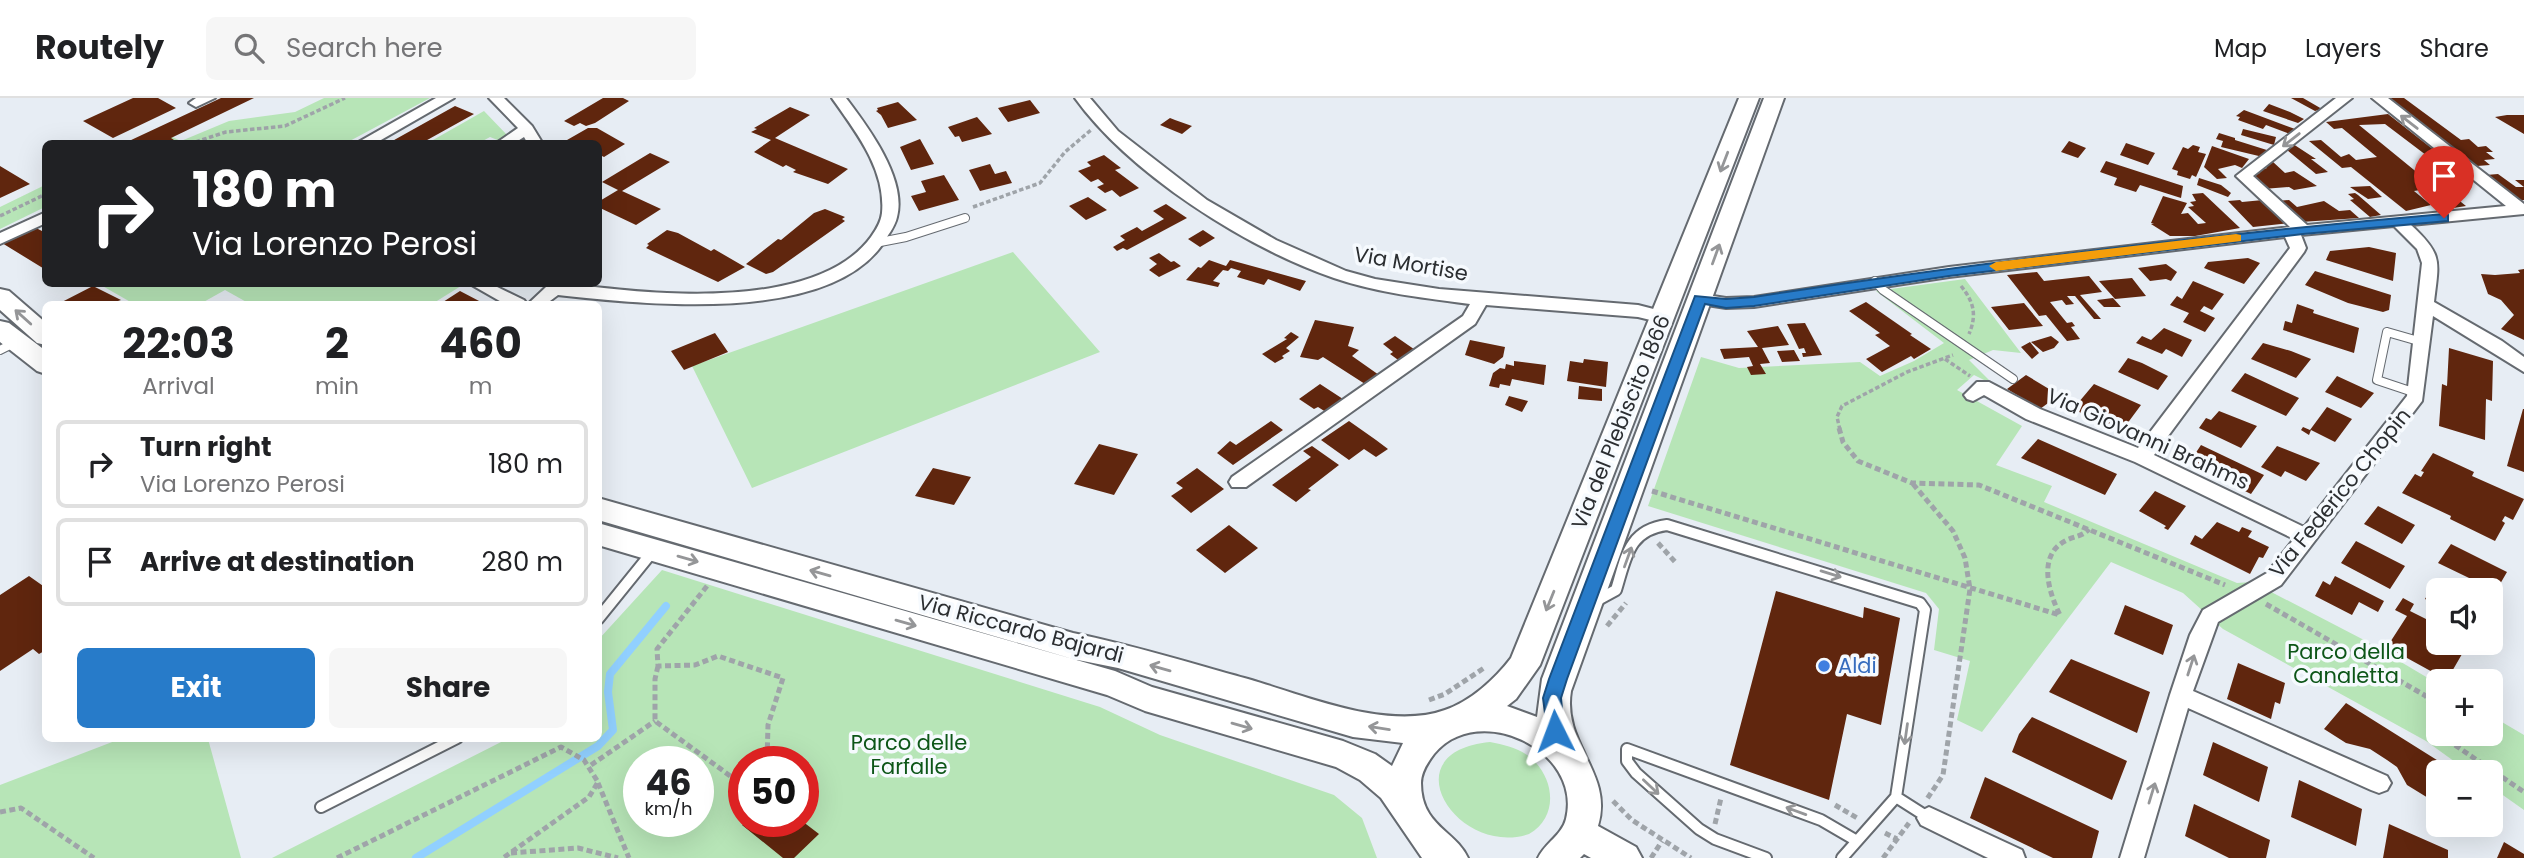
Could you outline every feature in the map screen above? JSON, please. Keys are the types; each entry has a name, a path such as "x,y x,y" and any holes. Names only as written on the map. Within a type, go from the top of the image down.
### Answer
{"main road":[{"name":"Via del Plebiscito 1866","path":"1567,845 1584,816 1584,795 1579,774 1555,731 1552,698 1700,299 1768,102"},
{"name":"Via del Plebiscito 1866","path":"1444,715 1505,690 1524,665 1663,317 1768,102"},
{"path":"0,297 42,334"},
{"path":"5,341 42,363"},
{"name":"Via Riccardo Bajardi","path":"602,510 1073,646 1118,656 1353,723 1385,730 1415,731 1444,715"},
{"name":"Via Riccardo Bajardi","path":"602,535 1115,684 1145,698 1343,755 1372,767 1389,782 1407,805 1415,823 1436,852"},
{"path":"1407,805 1405,785 1408,766 1423,741 1444,715 1506,718 1529,726 1550,738 1567,755"},
{"path":"1567,845 1624,858"}],"street":[{"path":"369,140 447,98"},
{"path":"496,98 527,129 534,140"},
{"path":"564,287 684,299 749,295 812,284 836,274 875,243 891,215 889,186 874,150 839,98"},
{"name":"Via Mortise","path":"1082,98 1095,121 1166,178 1230,221 1291,254 1330,271 1374,284 1638,312 1663,317"},
{"path":"2296,231 2244,176 2345,98"},
{"path":"2379,98 2522,209"},
{"path":"509,140 527,129"},
{"path":"1700,299 1726,303 1754,302 1875,281 2296,231 2400,223 2522,209"},
{"path":"0,239 42,218"},
{"name":"Via Federico Chopin","path":"2132,858 2181,695 2210,616 2274,579 2416,397 2430,263 2425,247 2400,223"},
{"path":"2142,457 2298,248 2296,231"},
{"path":"484,287 512,301"},
{"path":"539,301 553,287"},
{"path":"1239,482 1469,320 1482,297"},
{"path":"2425,304 2496,345 2524,366"},
{"name":"Via Giovanni Brahms","path":"1978,391 2142,457 2307,537"},
{"path":"2181,695 2378,783"},
{"path":"1921,814 2013,858"}],"lane":[{"path":"875,243 906,237 967,213"},
{"path":"1875,281 1883,290 2013,379"},
{"path":"2416,393 2377,380 2388,332 2421,342"},
{"path":"1587,605 1616,590 1636,535 1647,528 1667,525 1920,603 1924,610 1896,797 1842,858"},
{"path":"602,614 654,550"},
{"path":"321,807 449,742"},
{"path":"1766,858 1715,839 1699,830 1636,773 1627,761 1627,749 1821,820 1857,841"},
{"path":"1896,797 1921,814"}],"path":[{"path":"201,140 226,132 285,126 345,98"},
{"path":"967,213 992,198 1040,183 1095,121"},
{"path":"0,216 42,196"},
{"path":"1954,277 1975,306 1973,326 1962,345 1945,359 1907,372 1842,406 1837,417 1843,442 1858,461 1912,483 1979,485 2089,529 2263,603 2426,696"},
{"path":"1945,359 1978,391"},
{"path":"1883,858 1921,814 1943,775 1970,589 1967,561 1958,536 1942,513 1912,483"},
{"path":"1648,490 2060,615 2046,569 2049,558 2053,550 2065,540 2082,536 2089,529"},
{"path":"1652,544 1657,542 1677,564"},
{"path":"655,721 657,649 721,568"},
{"path":"1601,630 1614,621 1630,597"},
{"path":"658,666 673,664 693,668 718,656 783,678 768,725 767,746"},
{"path":"1444,715 1454,689 1490,663"},
{"path":"588,763 655,721"},
{"path":"655,721 728,774"},
{"path":"2455,746 2524,792"},
{"path":"337,858 561,747 588,763 629,858"},
{"path":"503,858 589,797 598,782"},
{"path":"1714,828 1722,793"},
{"path":"0,812 21,808 94,858"},
{"path":"1651,858 1662,841 1691,858"},
{"path":"511,853 572,845 618,858"}],"green space":[{"path":"324,98 430,98 352,140 183,140 229,121 295,112"},
{"path":"484,111 508,136 502,140 490,137 484,140 433,140"},
{"path":"159,131 179,140 141,140"},
{"path":"42,186 42,208 0,229 0,207"},
{"path":"1013,252 1100,352 752,488 692,366"},
{"name":"Parco della Canaletta","path":"1965,279 2021,353 1993,350 1969,360 1994,385 1974,375 1957,390 2022,426 1996,465 2052,486 2044,502 2237,583 2252,582 2364,640 2426,677 2426,741 2223,629 2183,593 2111,562 1982,732 1957,720 1970,661 1934,650 1939,609 1926,593 1648,506 1701,357 1739,368 1860,362 1880,376 1914,361 1944,343 1876,291"},
{"path":"104,287 459,287 437,301 245,301 225,290 205,301 129,301"},
{"name":"Parco delle Farfalle","path":"662,570 1100,707 1160,735 1334,795 1362,818 1377,858 272,858 501,742 602,742 602,636"},
{"path":"2503,723 2524,735 2524,810 2503,795 2503,760 2452,760 2433,746 2503,746"},
{"path":"112,742 209,742 241,858 0,858 0,785"},
{"path":"1490,742 1511,747 1530,757 1545,776 1549,786 1549,808 1539,827 1529,834 1503,837 1479,831 1459,818 1445,801 1439,782 1443,764 1459,750"}],"building":[{"path":"133,98 158,98 176,108 113,138 83,121"},
{"path":"221,98 254,98 171,138 174,140 131,140"},
{"path":"603,98 623,98 629,101 586,126 580,123 574,126 564,121"},
{"path":"2291,98 2303,98 2322,109 2315,111"},
{"path":"2387,98 2404,98 2461,140 2469,139 2478,147 2486,146 2493,152 2486,152 2495,159 2484,160 2490,165 2477,166"},
{"path":"1030,100 1040,113 1008,122 998,108"},
{"path":"898,102 917,120 888,128 876,111 877,108"},
{"path":"2269,104 2304,119 2298,123 2263,111"},
{"path":"455,106 474,114 427,140 394,140"},
{"path":"790,107 810,115 775,138 848,169 828,184 793,172 796,170 786,165 783,167 754,152 771,140 751,132 757,129 754,128"},
{"path":"2244,110 2295,129 2290,134 2266,125 2263,129 2238,120 2240,117 2236,116"},
{"path":"2388,114 2467,176 2455,177 2385,124 2359,125 2441,192 2451,194 2466,206 2447,209 2420,190 2414,191 2431,205 2406,211 2351,167 2342,168 2309,141 2321,140 2341,157 2349,154 2356,160 2377,157 2342,128 2334,129 2326,122"},
{"path":"2524,115 2524,134 2495,117"},
{"path":"977,117 992,134 962,142 948,127"},
{"path":"1170,118 1192,126 1182,134 1160,125"},
{"path":"588,128 597,128 625,144 604,157 602,140 567,140"},
{"path":"2243,129 2276,137 2274,145 2241,135"},
{"path":"2219,133 2270,151 2263,157 2221,147 2223,141 2216,139"},
{"path":"920,139 934,164 911,170 900,147"},
{"path":"2069,141 2086,148 2078,158 2061,152"},
{"path":"2126,143 2155,153 2148,165 2120,155"},
{"path":"2293,144 2316,159 2311,159 2328,172 2316,174 2287,150"},
{"path":"2193,145 2200,147 2198,152 2206,154 2196,177 2192,175 2190,179 2177,175 2178,171 2172,169 2183,147 2188,149"},
{"path":"2212,146 2249,159 2242,168 2235,165 2218,169 2227,178 2217,179 2204,167"},
{"path":"650,153 670,162 622,191 661,209 636,225 602,209 602,200 618,190 602,182"},
{"path":"1104,155 1121,168 1115,170 1139,188 1120,197 1112,190 1105,193 1097,187 1104,184 1098,179 1091,182 1078,171 1091,166 1087,162"},
{"path":"2106,161 2183,186 2181,198 2140,185 2136,192 2114,185 2117,178 2100,172"},
{"path":"2272,161 2285,173 2294,171 2317,186 2294,190 2289,187 2263,189 2251,175 2260,173 2258,171 2267,168 2265,166"},
{"path":"990,164 995,174 1006,171 1012,183 980,191 969,170"},
{"path":"0,166 30,184 0,198"},
{"path":"2498,174 2516,187 2524,187 2524,200 2519,201 2486,175"},
{"path":"944,175 959,200 919,211 911,196 926,192 921,181"},
{"path":"2199,178 2221,185 2231,193 2228,197 2197,185"},
{"path":"2515,180 2524,180 2524,187"},
{"path":"2370,186 2382,197 2368,199 2350,187"},
{"path":"2203,193 2240,228 2195,236 2170,236 2151,224 2154,223 2151,223 2163,196 2187,203 2181,214 2188,213 2198,224 2206,223 2188,207 2194,206 2190,202 2196,201 2192,194"},
{"path":"2355,193 2381,215 2370,217 2350,200 2354,199 2348,194"},
{"path":"1088,197 1107,210 1086,220 1069,206"},
{"path":"2263,200 2290,223 2253,227 2228,201"},
{"path":"2289,200 2297,207 2324,201 2339,211 2350,210 2359,218 2301,222 2277,201"},
{"path":"1166,204 1187,218 1127,250 1123,248 1117,251 1113,247 1125,240 1120,236 1137,227 1142,231 1164,219 1153,211"},
{"path":"825,209 845,217 842,219 845,221 773,272 766,274 746,264 814,213"},
{"path":"34,227 42,231 42,268 2,243"},
{"path":"667,230 711,251 714,249 745,267 718,282 646,248 649,245 647,244"},
{"path":"1203,230 1215,238 1200,247 1188,239"},
{"path":"2369,247 2396,253 2393,281 2326,260 2330,251"},
{"path":"1159,253 1181,266 1159,277 1149,270 1157,264 1149,258"},
{"path":"2248,258 2260,263 2244,284 2204,268 2208,262"},
{"path":"1209,260 1226,266 1230,260 1306,281 1300,291 1268,279 1264,285 1237,277 1241,271 1231,268 1228,271 1223,270 1213,281 1220,283 1218,287 1186,280"},
{"path":"2166,264 2177,272 2171,281 2150,281 2138,268"},
{"path":"2524,269 2524,340 2501,329 2514,315 2501,300 2488,294 2481,274 2520,273 2518,270"},
{"path":"2315,271 2391,295 2389,310 2383,312 2348,303 2305,285"},
{"path":"2037,272 2044,281 2089,276 2102,292 2080,295 2101,319 2094,319 2075,296 2067,296 2074,304 2066,305 2062,300 2050,302 2067,323 2072,322 2075,326 2071,327 2080,339 2067,341 2046,315 2039,316 2007,275"},
{"path":"2132,278 2146,296 2115,299 2099,281"},
{"path":"2193,281 2224,294 2212,310 2204,306 2200,311 2215,318 2205,332 2183,322 2189,313 2170,305 2177,296 2182,299"},
{"path":"91,287 121,300 118,301 64,301"},
{"path":"460,291 479,301 445,301"},
{"path":"2113,298 2121,307 2104,307 2097,300"},
{"path":"1866,302 1931,349 1914,359 1911,356 1882,372 1866,359 1890,346 1875,335 1880,333 1849,311"},
{"path":"2024,303 2043,326 2009,330 1991,307"},
{"path":"2297,304 2314,310 2313,313 2359,328 2354,353 2283,330 2285,321 2292,323"},
{"path":"1315,320 1354,327 1348,346 1359,350 1352,356 1379,375 1365,384 1323,357 1318,360 1300,357"},
{"path":"1805,323 1822,355 1803,357 1802,353 1806,353 1804,348 1799,349 1787,324"},
{"path":"1778,326 1789,345 1762,348 1770,363 1760,364 1766,374 1751,375 1747,367 1753,366 1749,357 1724,359 1720,349 1758,347 1747,331"},
{"path":"2164,328 2192,340 2182,357 2166,349 2162,354 2136,343 2142,336 2151,340"},
{"path":"1291,332 1299,337 1286,348 1290,351 1282,356 1284,358 1275,363 1262,354 1287,339 1284,338"},
{"path":"715,333 728,352 684,370 671,351"},
{"path":"1395,336 1421,354 1405,365 1390,354 1393,352 1383,344"},
{"path":"2051,336 2059,342 2054,348 2043,352 2031,342"},
{"path":"1470,340 1505,347 1503,357 1494,364 1465,355"},
{"path":"2030,342 2039,353 2032,359 2021,347"},
{"path":"2263,343 2311,359 2296,378 2251,359"},
{"path":"2449,348 2493,361 2492,401 2486,399 2485,440 2439,426 2442,384 2447,386"},
{"path":"1794,350 1800,361 1782,362 1777,351"},
{"path":"2128,358 2168,376 2158,390 2118,372"},
{"path":"1584,359 1608,362 1606,387 1567,381 1570,361 1583,363"},
{"path":"1514,361 1546,365 1544,385 1512,379 1510,386 1489,386 1493,373 1500,368 1505,369 1506,364 1514,366"},
{"path":"2245,373 2299,398 2286,416 2231,391"},
{"path":"2026,375 2059,395 2040,409 2007,389"},
{"path":"2337,376 2374,393 2361,408 2325,392"},
{"path":"1320,384 1346,401 1329,414 1318,407 1314,409 1299,399"},
{"path":"2094,384 2141,405 2121,432 2073,409"},
{"path":"1579,386 1602,389 1602,401 1578,399"},
{"path":"1509,396 1528,401 1522,412 1505,405"},
{"path":"2327,407 2352,419 2335,442 2311,430 2309,435 2301,430 2303,427 2310,430"},
{"path":"2524,409 2524,472 2507,466"},
{"path":"2219,411 2257,426 2241,448 2199,428 2206,418 2211,420"},
{"path":"1271,421 1283,430 1233,465 1217,453 1230,441 1236,445"},
{"path":"1349,421 1388,449 1376,457 1364,449 1349,460 1321,440"},
{"path":"2038,439 2117,474 2105,495 2021,458"},
{"path":"1099,444 1138,454 1114,495 1074,484"},
{"path":"2201,445 2264,475 2251,494 2171,455 2177,446 2195,454"},
{"path":"1312,446 1339,465 1296,502 1272,485 1311,457 1303,451"},
{"path":"2277,446 2320,463 2306,481 2285,471 2281,477 2261,467"},
{"path":"2433,453 2474,472 2472,476 2524,499 2513,520 2505,516 2502,521 2505,523 2495,541 2402,493 2415,474 2421,477 2424,472 2421,471"},
{"path":"933,468 971,477 954,505 915,496"},
{"path":"1197,468 1224,489 1191,513 1171,496 1183,488 1176,483"},
{"path":"2155,491 2186,506 2168,530 2164,528 2166,526 2139,511"},
{"path":"2378,506 2415,525 2402,544 2364,524"},
{"path":"2217,522 2239,532 2242,527 2252,531 2248,537 2269,547 2263,558 2259,557 2250,574 2190,544 2195,535 2202,539"},
{"path":"1229,525 1258,548 1225,573 1196,550"},
{"path":"2356,541 2405,566 2390,589 2341,563"},
{"path":"2451,544 2507,572 2503,579 2469,578 2438,563"},
{"path":"29,576 42,585 42,652 39,654 33,649 0,671 0,595"},
{"path":"2335,576 2384,601 2378,612 2359,602 2352,615 2315,596 2323,581 2330,585"},
{"name":"Aldi","path":"1776,591 1863,618 1864,607 1900,618 1881,725 1847,714 1829,800 1730,765"},
{"path":"2403,598 2414,604 2410,611 2426,619 2426,655 2461,655 2453,669 2427,669 2387,647 2407,616 2395,610"},
{"path":"2125,605 2173,625 2163,655 2114,634"},
{"path":"2071,659 2150,692 2137,733 2049,692"},
{"path":"2238,663 2285,683 2280,704 2275,702 2271,719 2227,699"},
{"path":"2346,703 2437,760 2426,760 2426,797 2407,785 2397,767 2387,760 2370,749 2346,743 2324,729"},
{"path":"2032,717 2127,761 2112,800 2012,752 2019,734"},
{"path":"2213,742 2268,767 2259,802 2203,775"},
{"path":"1985,777 2099,831 2092,858 2053,858 1970,818"},
{"path":"2299,780 2362,809 2356,846 2291,817"},
{"path":"2194,804 2270,840 2266,858 2229,858 2185,836"},
{"path":"2389,824 2448,850 2448,858 2383,858"},
{"path":"757,837 816,837 794,858 783,858"},
{"path":"2504,842 2524,854 2524,858 2497,858"}],"waterway":[{"path":"602,742 613,730 608,692 610,674 666,606"},
{"path":"416,858 602,742"}],"slow traffic":[{"path":"1996,266 2236,238"}],"place":[{"name":"Aldi","path":"1824,666"}],"route":[{"path":"1555,731 1552,698 1558,679 1700,299 1726,303 1754,302 1875,281 2303,230 2444,218"}]}
